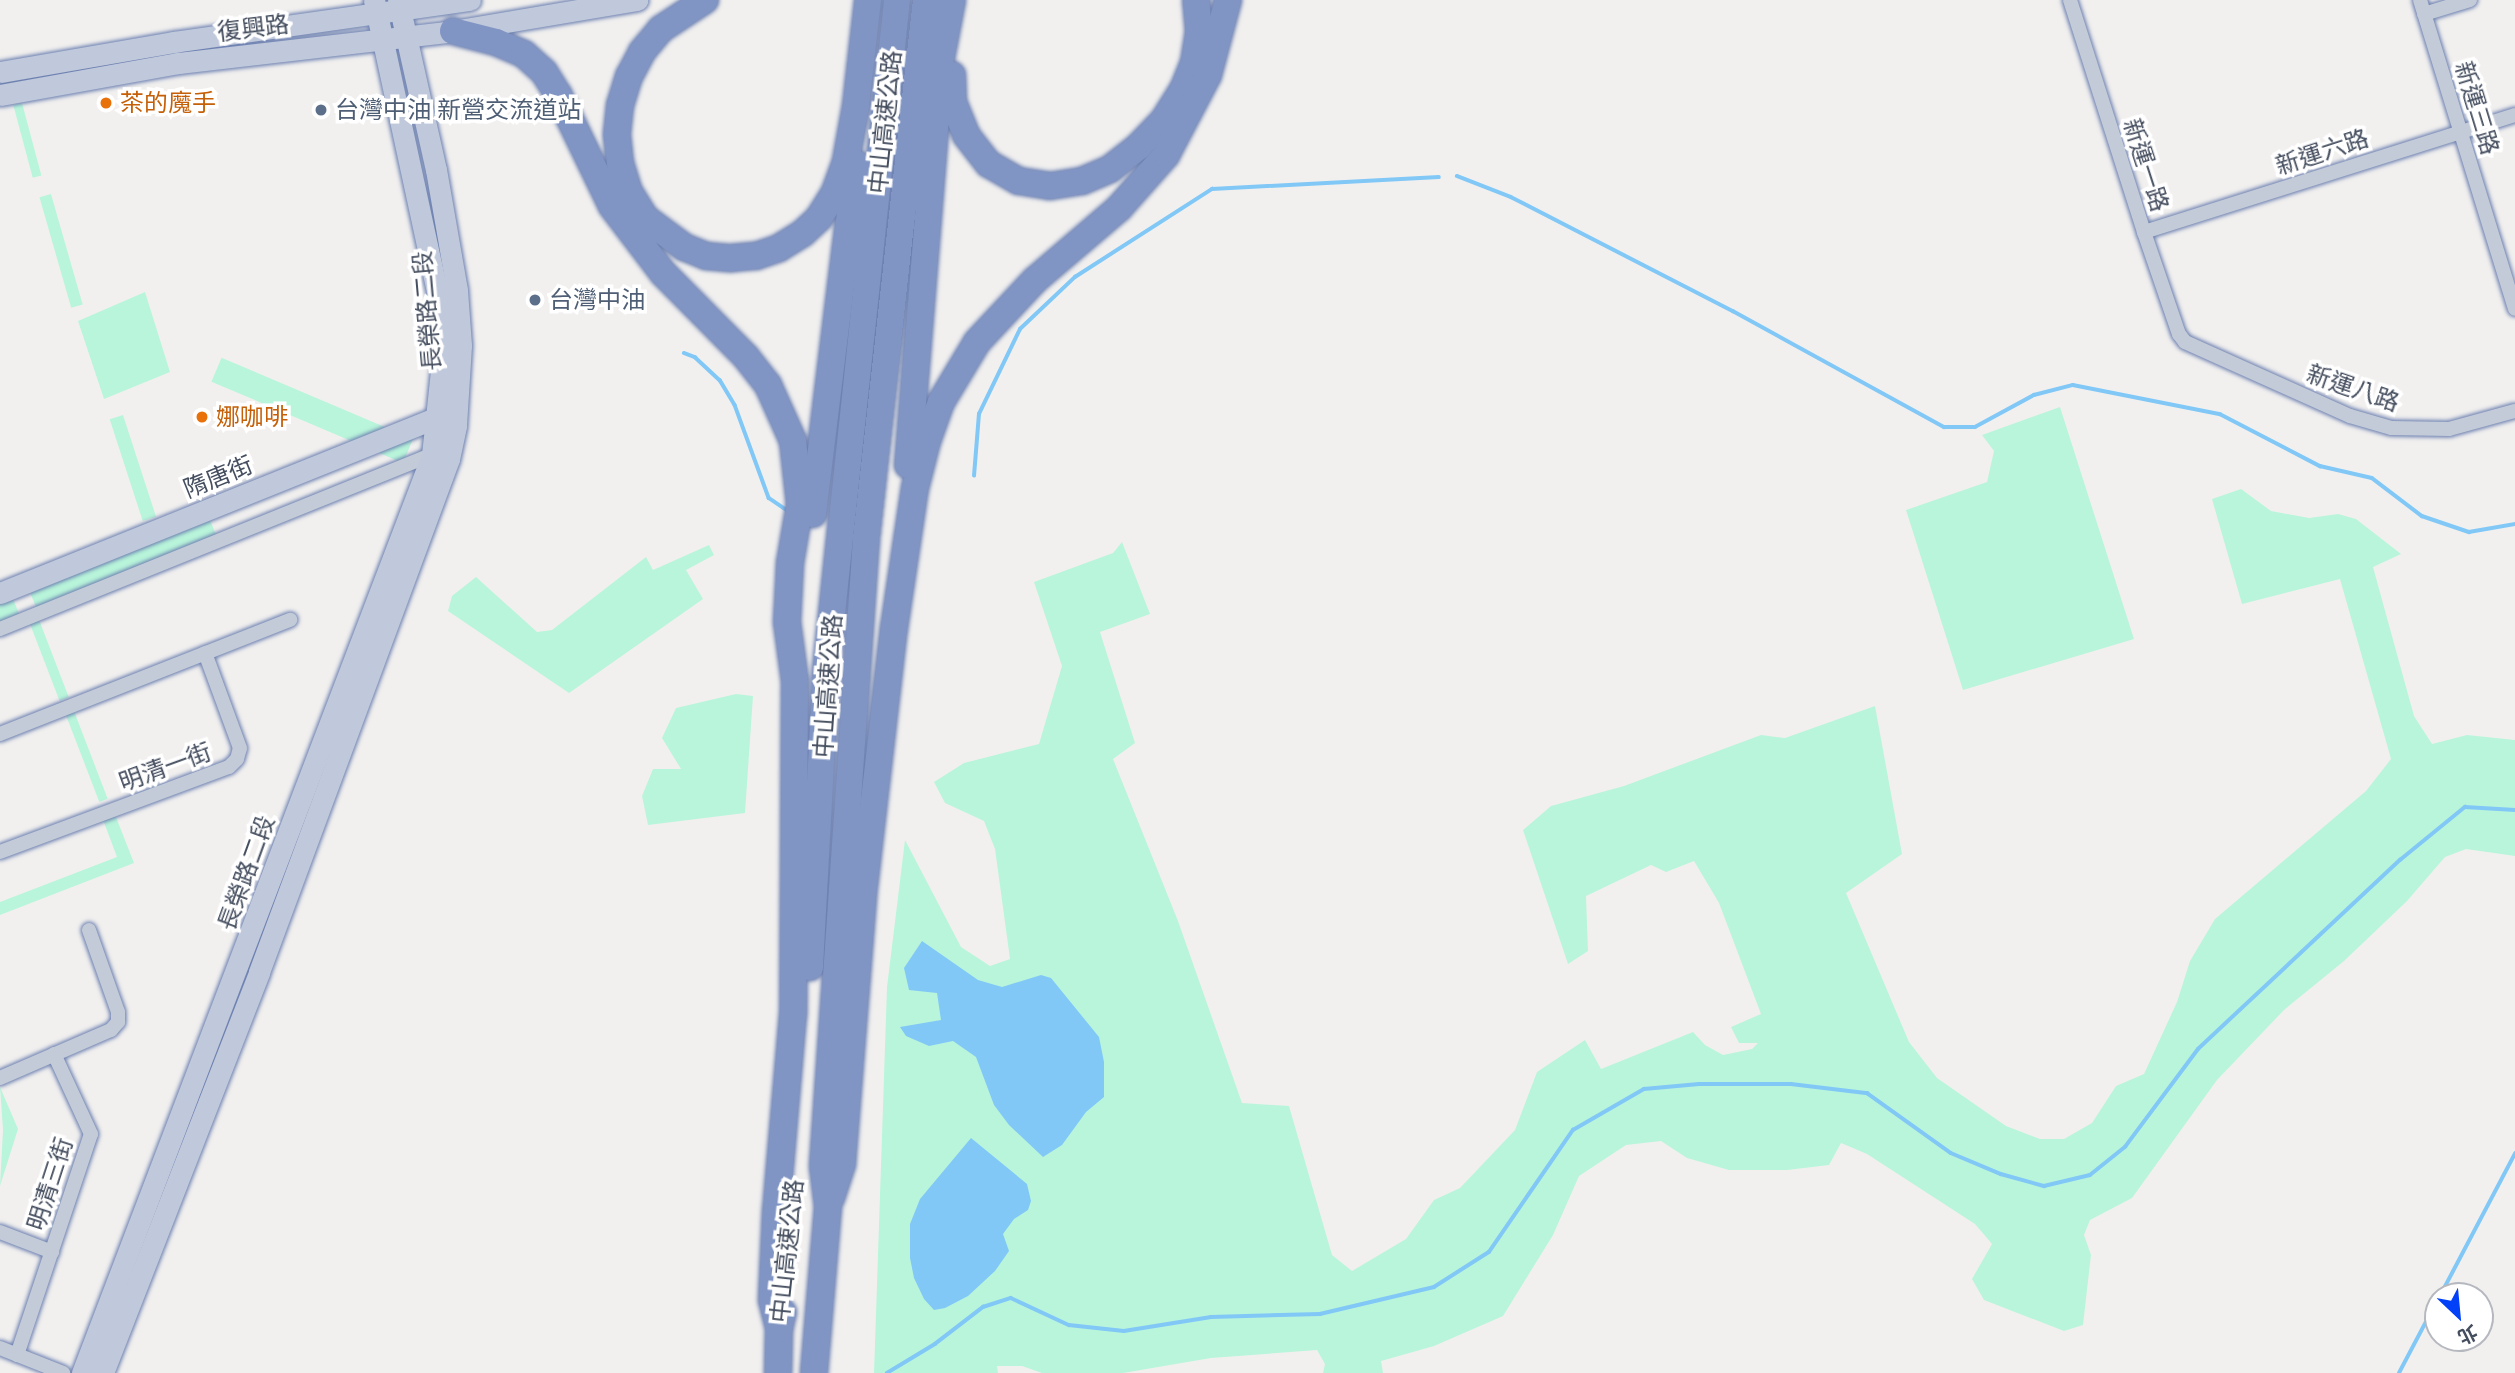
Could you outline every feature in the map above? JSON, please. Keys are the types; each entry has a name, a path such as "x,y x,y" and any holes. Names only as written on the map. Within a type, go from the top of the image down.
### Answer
{"highway":[{"path":"705,0 661,29 642,52 629,76 620,105 617,135 620,163 629,192 645,218 664,235 706,256 731,258 756,256 779,248 803,233 819,218 835,192 846,161 856,106 868,0"},
{"name":"中山高速公路","path":"778,1373 779,1329 787,1299 803,1083 826,670 897,0"},
{"path":"943,2 953,102 966,135 989,164 1019,181 1050,186 1082,181 1110,169 1138,147 1164,120 1183,90 1194,63 1199,32 1196,0"},
{"path":"828,1207 842,1164 863,895 894,628 915,488 927,441 958,369 1002,312 1119,208 1166,155 1208,75 1228,0"},
{"path":"894,628 892,605 915,401 943,2"},
{"name":"中山高速公路","path":"814,1373 828,1207 823,1166 866,538 943,2"},
{"path":"453,31 496,42 524,54 544,72 558,94 612,206 637,242 663,273 746,357 768,385 793,441 798,472 800,504 790,563 787,622 795,681"},
{"path":"779,1329 772,1300 776,1212 793,1014 795,681 838,294 856,170 859,128 856,106"}],"main road":[{"name":"復興路","path":"0,72 375,6 470,0"},
{"name":"復興路","path":"0,95 178,63 453,31 637,0"},
{"name":"長榮路二段","path":"103,1373 154,1216 442,451 461,345 457,290 436,170 398,4"},
{"name":"長榮路二段","path":"375,6 439,296 447,421"},
{"name":"隋唐街","path":"0,593 447,421"},
{"name":"長榮路二段","path":"82,1373 154,1216"}],"street":[{"name":"新運一路","path":"2070,0 2144,232 2179,334 2185,342"},
{"path":"2422,7 2470,0"},
{"name":"新運三路","path":"2422,7 2515,309"},
{"name":"新運六路","path":"2144,232 2515,115"},
{"name":"新運八路","path":"2185,342 2350,416 2391,428 2449,429 2515,411"},
{"path":"0,629 442,451"},
{"path":"0,734 290,620"},
{"name":"明清一街","path":"0,852 229,767 237,759 240,748 205,653"},
{"path":"0,1078 111,1030 118,1022 118,1012 89,930"},
{"name":"明清三街","path":"17,1355 89,1148 91,1134 54,1054"},
{"name":"明清三街","path":"0,1232 52,1252"},
{"path":"0,1348 63,1373"}],"green space":[{"path":"22,103 41,175 33,178 13,105"},
{"path":"51,194 83,305 71,308 39,197"},
{"path":"145,292 170,372 104,399 78,321"},
{"path":"222,358 413,439 403,463 211,382"},
{"path":"2060,407 2134,639 1963,690 1906,510 1987,482 1994,451 1982,435"},
{"path":"123,415 156,517 143,521 110,419"},
{"path":"2241,489 2271,511 2309,518 2338,514 2356,519 2401,554 2373,567 2414,716 2432,744 2467,735 2515,740 2515,856 2466,849 2445,857 2407,901 2344,961 2284,1010 2217,1080 2132,1198 2090,1220 2084,1235 2091,1255 2083,1325 2064,1331 1984,1300 1972,1279 1992,1244 1975,1224 1867,1154 1841,1143 1829,1165 1787,1170 1729,1170 1687,1158 1661,1141 1626,1145 1579,1176 1553,1235 1503,1316 1434,1346 1381,1361 1383,1373 1323,1373 1325,1364 1317,1350 1211,1358 1123,1373 1042,1373 1022,1366 997,1366 998,1373 874,1373 887,987 905,840 961,947 990,966 1010,959 995,849 984,821 945,803 934,782 964,763 1039,744 1062,666 1034,582 1113,553 1122,542 1150,614 1100,632 1135,743 1113,759 1178,921 1242,1103 1289,1106 1332,1255 1352,1271 1406,1239 1434,1200 1460,1188 1515,1130 1537,1072 1585,1040 1601,1069 1693,1032 1705,1045 1723,1055 1752,1049 1758,1043 1739,1043 1731,1027 1761,1014 1719,903 1694,861 1666,872 1651,865 1586,896 1588,951 1568,964 1523,830 1551,806 1624,786 1761,735 1785,738 1875,706 1902,854 1846,893 1909,1042 1937,1078 2006,1126 2040,1139 2064,1139 2092,1123 2116,1086 2144,1074 2177,1002 2190,961 2215,919 2366,791 2391,759 2340,579 2242,604 2212,499"},
{"path":"210,520 217,537 37,609 30,593"},
{"path":"709,545 714,555 686,570 703,599 569,693 448,611 452,596 476,577 537,632 552,630 646,557 653,570"},
{"path":"13,599 20,616 0,624 0,604"},
{"path":"38,617 69,697 59,701 29,621"},
{"path":"736,694 753,696 745,813 648,825 642,796 653,769 681,769 662,738 676,708"},
{"path":"74,711 108,799 99,802 66,714"},
{"path":"114,812 134,863 0,915 0,902 117,857 102,817"},
{"path":"0,1087 18,1129 0,1186 3,1130"}],"water":[{"path":"922,941 978,980 1002,987 1041,975 1051,978 1099,1037 1104,1062 1104,1097 1086,1112 1062,1145 1043,1157 1009,1125 994,1105 976,1057 953,1041 929,1046 906,1036 900,1027 941,1020 937,993 909,990 904,968"},
{"path":"971,1138 1027,1184 1031,1201 1028,1210 1014,1219 1003,1234 1009,1251 995,1271 968,1296 945,1308 934,1310 924,1299 914,1278 910,1258 910,1224 920,1199"}],"waterway":[{"path":"1457,176 1511,197 1733,311 1944,427 1975,427 2034,395 2073,385 2220,414 2320,466 2372,478 2422,516 2469,532 2515,524"},
{"path":"974,476 979,414 1020,329 1075,277 1212,189 1439,177"},
{"path":"684,353 695,357 720,380 735,405 769,498 788,511"},
{"path":"887,1373 935,1344 983,1307 1011,1298 1069,1325 1124,1331 1211,1317 1320,1314 1434,1287 1489,1252 1573,1130 1644,1089 1699,1084 1791,1084 1867,1093 1951,1153 2001,1174 2044,1186 2090,1175 2125,1147 2198,1049 2400,860 2465,807 2515,810"},
{"path":"2447,1282 2515,1154"},
{"path":"2399,1373 2424,1326"}],"place":[{"name":"茶的魔手","path":"106,103"},
{"name":"台灣中油 新營交流道站","path":"321,110"},
{"name":"台灣中油","path":"535,300"},
{"name":"娜咖啡","path":"202,417"}]}
